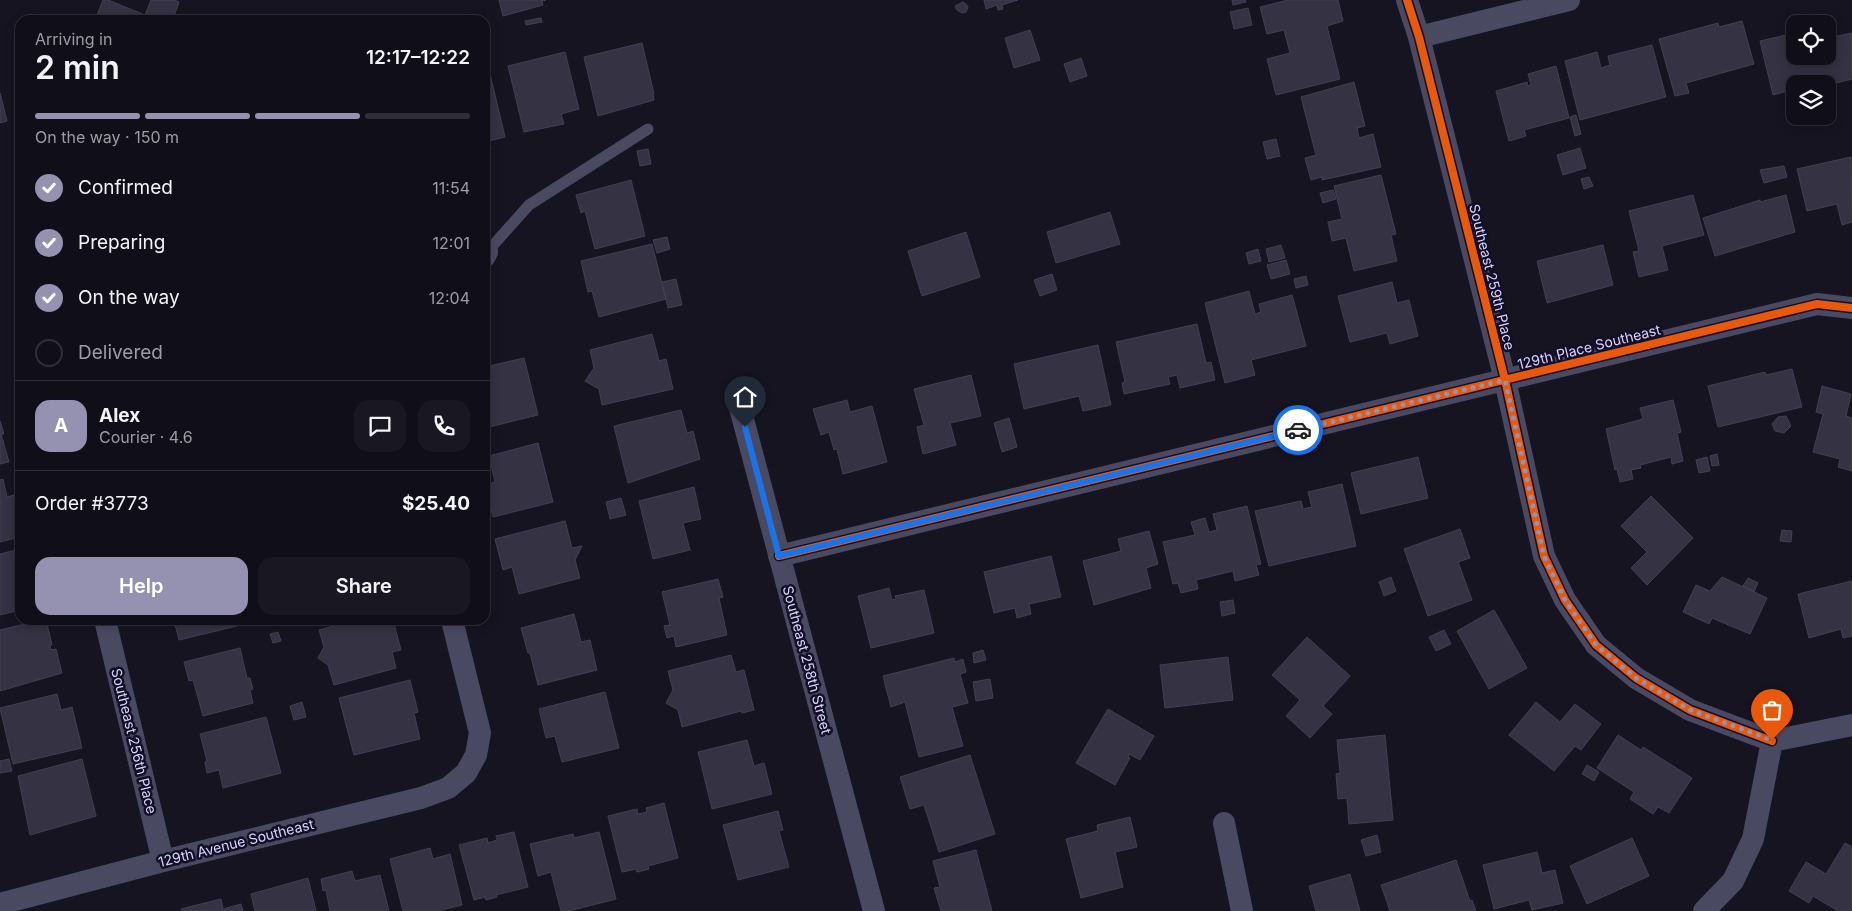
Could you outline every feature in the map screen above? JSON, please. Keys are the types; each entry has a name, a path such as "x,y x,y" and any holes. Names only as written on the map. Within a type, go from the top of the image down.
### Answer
{"street":[{"name":"Southeast 259th Place","path":"1407,0 1419,37 1505,380 1544,556 1565,600 1596,645 1636,678 1690,710 1772,740"},
{"path":"1419,37 1569,0"},
{"name":"129th Place Southeast","path":"779,556 1817,304 1852,308"},
{"name":"Southeast 258th Street","path":"740,408 874,911"},
{"name":"Southeast 256th Place","path":"105,625 163,861"},
{"name":"129th Avenue Southeast","path":"0,904 163,861 421,798 448,788 466,772 476,754 480,733 453,625"},
{"path":"1704,911 1733,881 1753,839 1772,740 1852,725"},
{"path":"1224,823 1242,911"}],"lane":[{"path":"490,249 529,205 648,129"}],"building":[{"path":"103,0 108,0 145,15 97,15"},
{"path":"151,0 174,0 179,2 174,15 145,15"},
{"path":"499,0 546,0 542,1 543,5 503,16"},
{"path":"984,0 1018,0 1002,5 1003,9 998,10 997,5 986,9"},
{"path":"1232,0 1245,0 1246,2 1233,5"},
{"path":"1288,0 1338,0 1343,21 1327,26 1340,79 1276,95 1267,59 1290,53 1284,30 1267,34 1260,7"},
{"path":"963,2 968,7 966,12 962,13 955,6"},
{"path":"1248,8 1252,25 1234,29 1230,12"},
{"path":"541,18 542,22 526,25 525,21"},
{"path":"1742,21 1754,64 1686,83 1689,93 1675,96 1659,39 1718,23 1719,27"},
{"path":"1030,30 1040,60 1014,68 1005,38"},
{"path":"1852,33 1852,79 1836,83 1836,75 1786,75 1786,92 1773,95 1760,41 1786,35 1786,65 1836,65 1836,36"},
{"path":"642,43 654,100 598,116 584,57"},
{"path":"1652,45 1666,97 1580,120 1565,61 1597,52 1601,68 1610,65 1608,56"},
{"path":"565,52 579,109 561,114 564,124 524,132 508,66"},
{"path":"1081,58 1087,76 1070,82 1064,64"},
{"path":"1556,66 1569,118 1524,130 1526,136 1509,141 1496,91 1527,82 1528,86 1531,85 1528,74"},
{"path":"490,74 505,137 490,141"},
{"path":"1354,82 1365,126 1357,128 1359,138 1373,134 1381,167 1322,180 1322,177 1311,180 1305,158 1316,155 1301,97"},
{"path":"0,93 7,121 0,123"},
{"path":"1576,115 1581,134 1575,136 1570,117"},
{"path":"1276,139 1280,156 1267,159 1263,142"},
{"path":"1580,148 1586,168 1563,175 1557,155"},
{"path":"648,149 651,164 640,166 637,151"},
{"path":"1851,157 1852,222 1842,225 1837,204 1807,211 1797,169"},
{"path":"1784,166 1787,177 1764,183 1760,170"},
{"path":"1381,175 1396,234 1391,235 1397,261 1354,271 1346,238 1332,241 1328,222 1342,219 1334,186"},
{"path":"1589,177 1593,186 1584,189 1581,179"},
{"path":"631,180 645,236 595,249 585,211 581,213 576,195"},
{"path":"1333,190 1336,199 1323,203 1320,193"},
{"path":"1693,195 1704,235 1662,246 1668,270 1639,277 1633,252 1639,251 1629,211"},
{"path":"1786,195 1795,232 1715,256 1703,218 1760,200 1760,202"},
{"path":"1110,212 1120,244 1056,263 1047,232"},
{"path":"966,232 980,277 922,296 908,251"},
{"path":"667,237 670,249 657,253 653,240"},
{"path":"652,244 666,299 599,317 592,291 588,292 581,261"},
{"path":"1281,245 1285,258 1269,262 1266,249"},
{"path":"1603,245 1613,285 1547,303 1537,261"},
{"path":"1258,249 1261,261 1249,264 1246,253"},
{"path":"1286,260 1290,274 1271,279 1267,265"},
{"path":"1052,274 1057,290 1040,296 1034,280"},
{"path":"1306,276 1308,285 1296,288 1294,279"},
{"path":"676,279 682,305 668,308 662,282"},
{"path":"1392,282 1397,303 1409,300 1418,336 1390,344 1387,333 1350,342 1338,296"},
{"path":"1249,291 1255,314 1261,312 1259,304 1292,295 1306,346 1251,360 1255,375 1225,383 1205,303"},
{"path":"1197,324 1206,363 1211,362 1215,380 1180,388 1177,375 1168,377 1170,384 1124,394 1122,383 1125,382 1116,342"},
{"path":"652,334 659,361 666,359 673,389 602,405 599,389 585,381 594,368 590,350"},
{"path":"1098,345 1111,405 1083,411 1079,396 1024,409 1014,364"},
{"path":"524,358 538,415 490,427 490,366"},
{"path":"1792,369 1802,407 1718,427 1708,386 1765,372 1766,375"},
{"path":"971,375 981,416 950,423 956,445 923,454 917,427 924,425 914,389"},
{"path":"1822,386 1851,394 1846,416 1852,418 1852,471 1838,467 1840,459 1813,452 1823,414 1816,412"},
{"path":"847,400 850,412 872,406 887,462 843,474 837,449 834,450 829,432 821,435 813,409"},
{"path":"1673,400 1681,432 1677,433 1683,461 1672,464 1671,457 1640,465 1641,468 1631,470 1633,479 1620,482 1617,469 1615,470 1606,429 1643,419 1640,408"},
{"path":"681,410 687,433 693,431 700,459 628,483 614,426"},
{"path":"1786,416 1791,426 1784,433 1775,431 1772,424 1778,417"},
{"path":"1009,418 1017,447 1002,452 994,423"},
{"path":"0,421 4,434 1,434 9,462 0,464"},
{"path":"538,443 553,502 493,517 490,505 490,484 495,482 490,456"},
{"path":"1717,454 1719,465 1712,466 1710,456"},
{"path":"1418,457 1428,498 1361,514 1351,473"},
{"path":"1707,457 1710,471 1699,473 1696,460"},
{"path":"3,479 7,497 15,495 15,538 0,542 0,480"},
{"path":"1342,484 1356,546 1269,566 1255,511 1301,501 1303,509 1312,507 1308,492"},
{"path":"694,487 701,519 683,523 690,550 653,559 639,501"},
{"path":"1651,496 1693,538 1647,585 1631,568 1647,552 1621,526"},
{"path":"621,498 626,515 610,519 606,502"},
{"path":"1247,506 1261,564 1256,565 1259,575 1235,581 1233,571 1196,580 1198,589 1181,593 1178,583 1173,584 1163,542 1195,535 1191,522 1205,518 1209,532 1217,530 1213,514"},
{"path":"565,521 572,548 582,546 575,560 580,578 519,594 512,567 503,570 495,539"},
{"path":"1460,529 1470,558 1458,562 1472,600 1428,616 1404,549"},
{"path":"1782,530 1792,531 1791,542 1780,541"},
{"path":"1149,531 1158,564 1146,568 1151,588 1094,605 1083,561 1121,551 1118,539"},
{"path":"15,550 15,611 0,615 0,554"},
{"path":"1051,556 1061,597 1029,604 1031,614 1017,618 1015,608 994,613 984,572"},
{"path":"1391,577 1396,591 1384,596 1379,582"},
{"path":"1722,577 1767,598 1750,634 1712,618 1709,624 1683,612 1696,585 1710,591"},
{"path":"1748,578 1758,583 1754,592 1743,586"},
{"path":"718,579 723,597 719,598 727,635 676,647 674,636 667,638 664,626 670,625 662,592"},
{"path":"1852,581 1852,636 1843,638 1841,629 1809,638 1798,594"},
{"path":"889,588 892,600 896,599 895,596 924,590 934,633 871,648 858,596"},
{"path":"1233,600 1235,613 1222,616 1220,602"},
{"path":"1494,610 1527,668 1489,689 1457,631"},
{"path":"574,614 581,642 590,640 597,670 538,685 521,628"},
{"path":"21,625 47,625 52,645 50,645 51,650 56,649 62,673 0,691 0,630"},
{"path":"175,625 241,625 179,640"},
{"path":"338,625 394,625 401,650 392,652 396,668 334,685 328,665 318,658 324,647 319,630"},
{"path":"1444,630 1451,644 1436,651 1429,637"},
{"path":"278,632 281,641 273,643 270,634"},
{"path":"1307,637 1350,676 1323,706 1332,714 1310,738 1286,716 1300,700 1272,675"},
{"path":"240,648 247,678 250,678 253,689 250,690 253,703 203,716 193,680 189,681 184,662"},
{"path":"983,650 986,660 974,663 973,653"},
{"path":"731,655 736,672 744,670 754,710 742,713 741,711 682,727 678,710 666,703 673,690 668,671"},
{"path":"1228,657 1233,700 1165,708 1160,665"},
{"path":"954,658 955,662 963,659 966,672 960,674 968,703 952,707 963,746 919,757 905,702 891,707 883,676"},
{"path":"990,679 993,698 976,701 973,682"},
{"path":"410,680 418,712 414,713 420,739 354,755 339,698"},
{"path":"605,692 619,748 562,762 555,736 546,738 539,709"},
{"path":"57,694 61,710 72,707 82,748 13,764 0,708"},
{"path":"302,702 306,717 294,720 290,706"},
{"path":"1536,702 1560,722 1575,704 1601,724 1581,750 1575,746 1554,771 1509,735"},
{"path":"1108,709 1154,736 1140,760 1129,754 1128,757 1130,758 1115,785 1076,763"},
{"path":"266,717 281,773 223,788 219,770 207,773 205,762 207,761 200,734"},
{"path":"1385,735 1393,820 1349,824 1347,798 1338,799 1336,774 1340,773 1337,740"},
{"path":"1618,735 1641,750 1643,747 1692,778 1669,813 1658,807 1653,814 1630,799 1634,792 1597,768"},
{"path":"747,740 754,766 764,763 772,794 712,809 698,752"},
{"path":"970,755 995,834 939,852 924,805 910,809 900,777"},
{"path":"9,759 12,771 0,773 0,761"},
{"path":"82,759 96,816 30,835 18,776"},
{"path":"1587,765 1599,772 1594,781 1582,774"},
{"path":"664,803 678,858 648,866 649,869 637,872 636,869 622,872 608,816 637,809 638,814 647,812 646,808"},
{"path":"778,811 783,830 779,831 789,867 738,880 723,825"},
{"path":"1130,817 1137,847 1115,852 1123,887 1081,898 1066,839 1098,831 1097,825"},
{"path":"514,832 528,887 496,895 497,897 486,900 485,897 474,900 459,845 487,838 488,843 497,840 496,836"},
{"path":"599,832 616,899 569,911 561,911 551,872 538,876 530,844 573,834 574,838"},
{"path":"1377,835 1381,852 1366,856 1361,840"},
{"path":"1632,838 1649,876 1587,904 1570,866"},
{"path":"1845,843 1852,847 1852,911 1838,911 1813,896 1809,903 1789,891 1806,862 1826,874"},
{"path":"430,848 433,859 450,854 462,905 438,911 403,911 390,859"},
{"path":"976,850 992,911 941,911 934,888 940,887 933,861"},
{"path":"1537,852 1542,873 1555,870 1563,903 1532,910 1529,900 1494,909 1483,865"},
{"path":"1456,860 1470,901 1472,900 1476,911 1390,911 1381,885"},
{"path":"352,871 355,881 380,875 389,911 330,911 326,890 323,891 321,879"},
{"path":"1350,874 1360,911 1316,911 1309,886"},
{"path":"308,878 316,911 255,911 251,894"},
{"path":"221,899 223,909 241,904 243,911 182,911 181,909"}],"cycle path":[{"path":"1407,0 1419,37 1505,380 1544,556 1565,600 1596,645 1636,678 1690,710 1772,741"},
{"path":"779,556 1817,304 1852,308"}],"way so far":[{"path":"1298,430 1505,380 1544,556 1565,600 1596,645 1636,678 1690,710 1772,740"}],"route":[{"path":"745,427 779,556 1298,430"}]}
